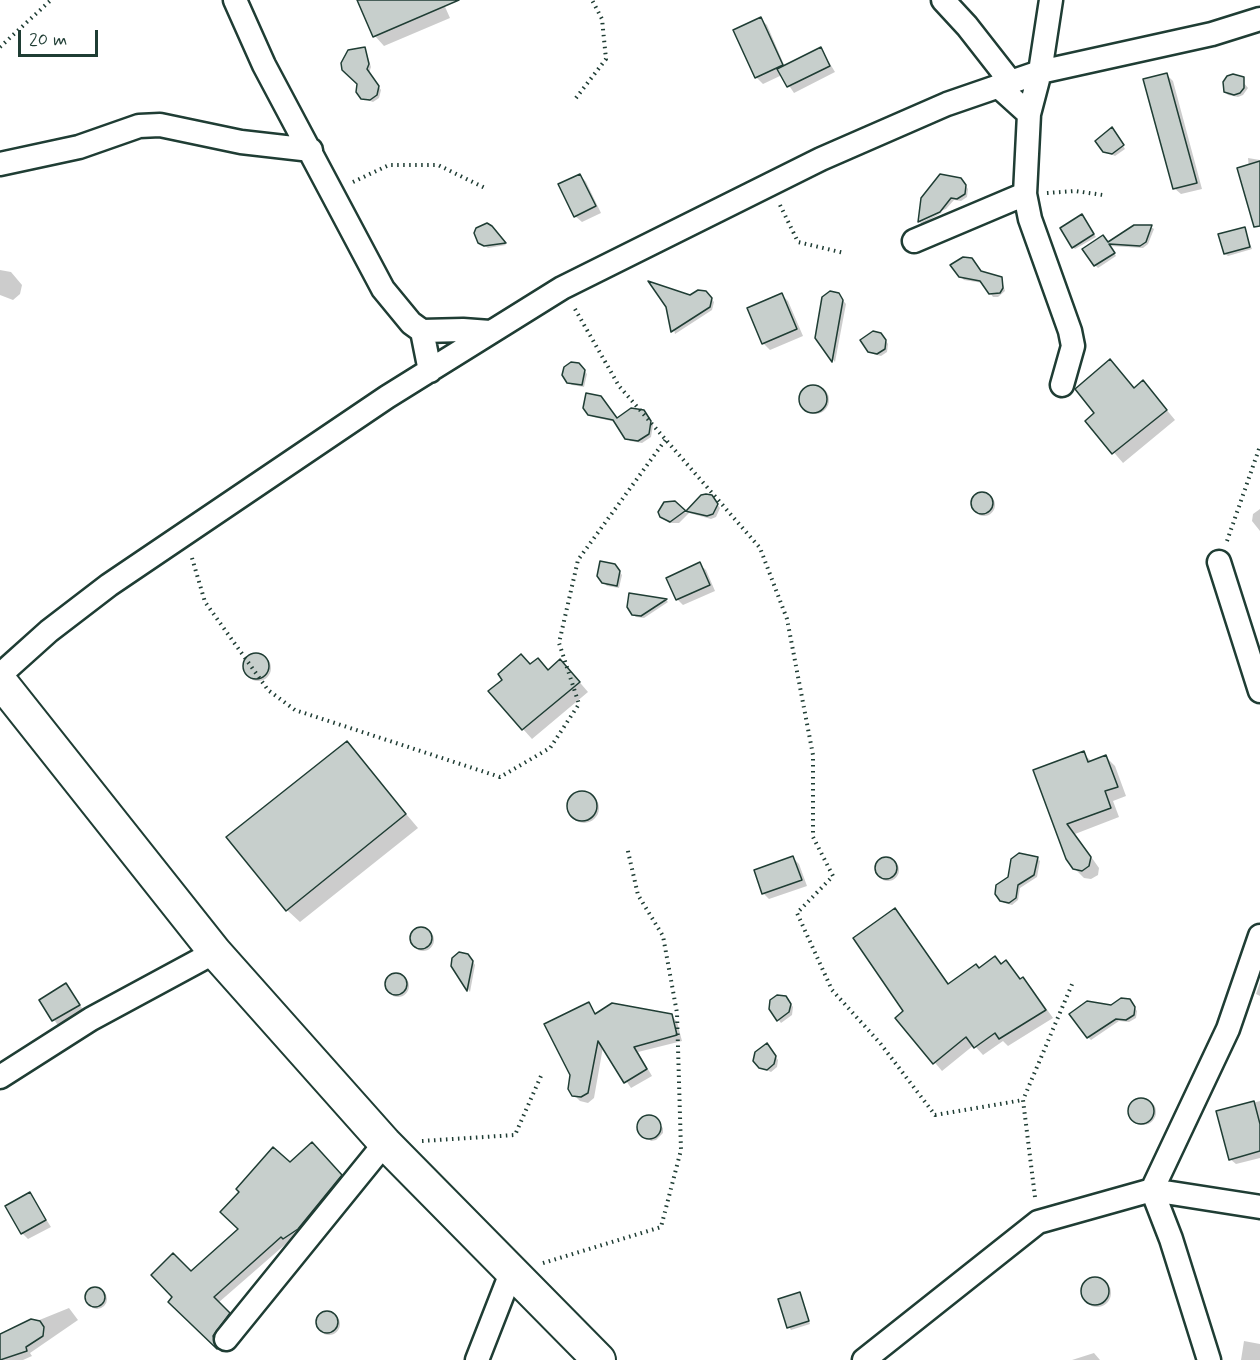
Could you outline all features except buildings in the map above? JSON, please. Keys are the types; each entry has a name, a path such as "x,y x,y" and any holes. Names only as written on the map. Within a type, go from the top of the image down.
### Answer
{"street":[{"path":"235,0 264,65 333,191 383,289 411,323 422,331 490,332"},
{"path":"943,0 967,26 1004,83 1029,114"},
{"path":"1051,0 1040,72 1029,114 1025,194 1045,262 1064,309 1073,346 1062,385"},
{"path":"0,675 49,631 109,585 430,370 562,288 821,159 947,104 1040,72 1212,34 1260,19"},
{"path":"0,164 78,147 139,126 160,125 241,142 311,150"},
{"path":"914,241 1025,194"},
{"path":"422,331 430,370"},
{"path":"1219,562 1260,691"},
{"path":"0,681 215,952 385,1143 599,1360"},
{"path":"1209,1360 1171,1239 1152,1190 1228,1029 1260,936"},
{"path":"0,1077 91,1019 215,952"},
{"path":"226,1339 385,1143"},
{"path":"864,1360 1038,1222 1152,1190 1260,1208"},
{"path":"477,1360 511,1273"}],"path":[{"path":"0,47 51,0"},
{"path":"576,98 606,59 602,19 592,0"},
{"path":"333,191 389,165 438,165 485,188"},
{"path":"1025,194 1076,191 1103,195"},
{"path":"775,195 798,242 844,253"},
{"path":"562,288 619,386 760,548 787,619 813,755 813,837 833,876 797,913 832,990 880,1042 935,1115 1023,1100"},
{"path":"186,535 204,602 268,690 295,710 500,777 550,748 579,704 559,643 578,560 666,440"},
{"path":"1219,562 1260,446"},
{"path":"511,1273 661,1227 681,1150 677,1013 663,936 638,895 627,848"},
{"path":"1038,1222 1023,1100 1073,982"},
{"path":"385,1143 515,1135 541,1076"}]}
